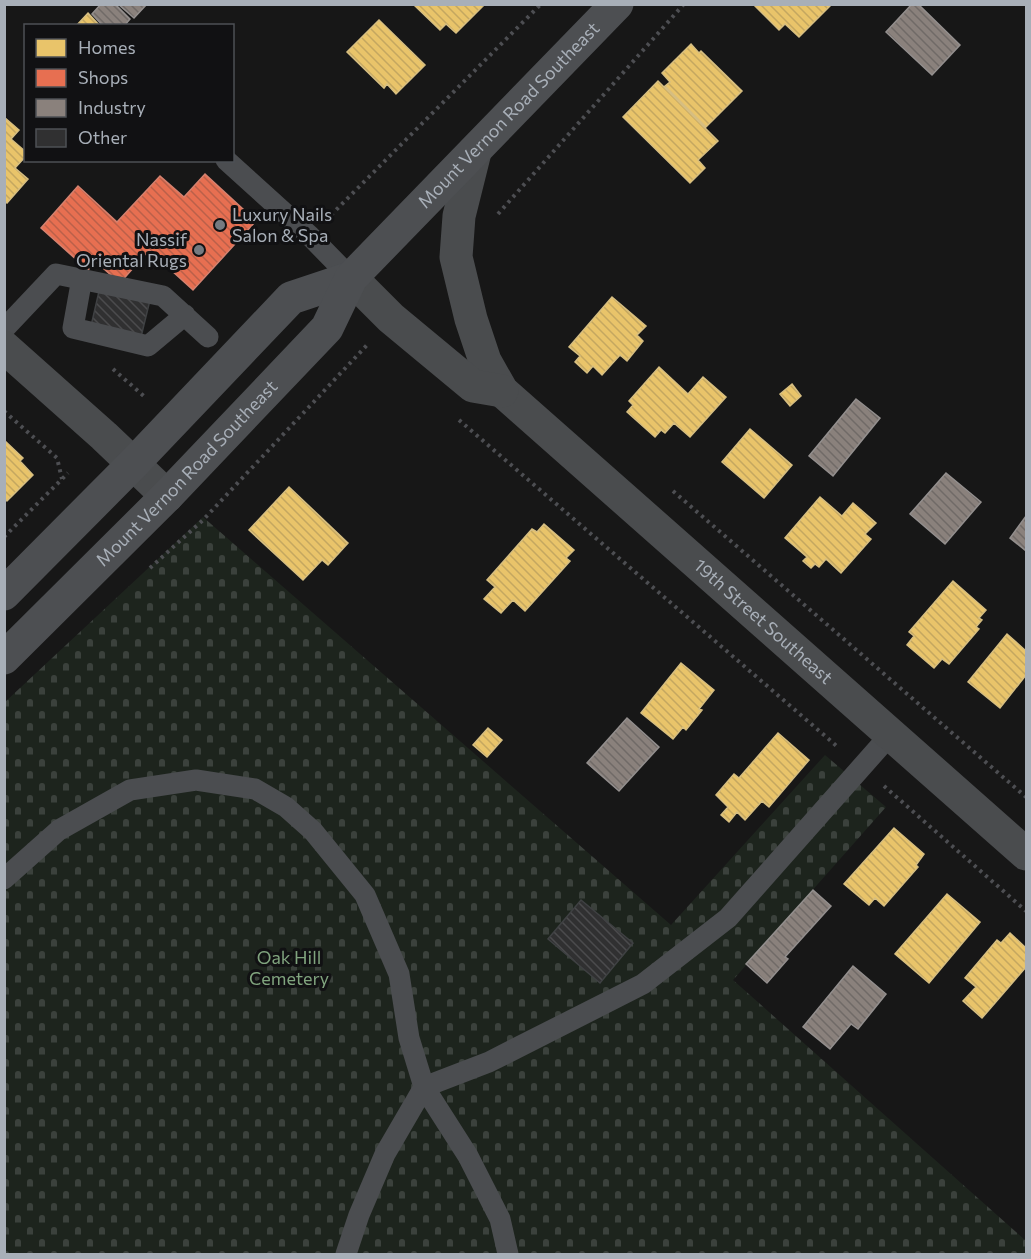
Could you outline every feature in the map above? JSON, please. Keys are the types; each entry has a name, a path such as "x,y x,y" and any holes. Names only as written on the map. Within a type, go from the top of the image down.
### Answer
{"main road":[{"name":"Mount Vernon Road Southeast","path":"4,658 167,496 327,328 351,278 617,4"},
{"name":"19th Street Southeast","path":"475,152 459,216 456,257 474,329 485,361 502,391 1026,854"},
{"name":"Mount Vernon Road Southeast","path":"4,594 133,464 291,298 351,278"},
{"path":"351,278 390,318 473,386 502,391"},
{"path":"4,347 167,496"}],"lane":[{"path":"228,162 310,236 351,278"},
{"path":"4,330 56,274 81,278 127,291 163,296 208,337"},
{"path":"81,278 73,328 116,335 148,346 184,315"},
{"path":"346,1254 359,1215 385,1154 424,1087 489,1062 643,984 728,918 890,735"},
{"path":"4,879 59,830 130,790 196,780 255,789 286,807 313,831 365,895 399,974 409,1038 424,1087 468,1156 500,1219 508,1254"}],"path":[{"path":"310,236 542,4"},
{"path":"491,222 684,4"},
{"path":"150,568 202,520 369,342"},
{"path":"139,402 151,394"},
{"path":"4,411 57,458 62,479"},
{"path":"459,420 1026,911"},
{"path":"4,537 68,473"},
{"path":"668,486 1026,797"}],"green space":[{"name":"Oak Hill Cemetery","path":"203,517 671,925 825,755 886,807 733,980 1026,1241 1026,1254 5,1254 5,702"}],"building: Homes":[{"path":"413,4 481,4 483,6 456,33 446,24 440,30"},
{"path":"753,4 831,5 799,37 785,24 779,30"},
{"path":"88,13 98,24 78,24"},
{"path":"379,20 425,65 396,94 387,84 384,88 347,52"},
{"path":"691,44 742,91 706,127 665,86 670,82 662,73"},
{"path":"658,81 718,141 698,160 705,168 690,183 623,117"},
{"path":"4,117 19,130 11,139 24,150 24,158 15,168 28,179 7,203 4,201"},
{"path":"612,297 646,326 637,335 643,341 627,361 620,355 602,375 593,366 587,373 575,362 580,356 569,347"},
{"path":"659,367 688,394 703,377 726,397 690,437 674,423 665,433 661,430 655,437 627,412 633,405 629,401"},
{"path":"792,384 801,396 790,406 780,394"},
{"path":"750,429 792,465 764,498 722,462"},
{"path":"4,440 23,458 20,461 33,475 7,501 4,498"},
{"path":"289,487 348,543 328,565 322,560 303,580 249,530"},
{"path":"820,497 842,516 853,503 876,523 865,534 871,539 841,573 826,559 819,567 815,564 811,568 803,561 807,557 785,538"},
{"path":"544,524 574,550 566,558 570,561 525,611 513,600 501,613 484,599 495,587 487,580 532,529 537,532"},
{"path":"953,581 986,610 979,618 982,620 976,627 979,629 949,664 942,659 934,668 907,645 914,636 909,632"},
{"path":"1007,634 1026,651 1026,675 1000,708 968,682"},
{"path":"681,663 714,690 686,730 683,727 673,739 641,713"},
{"path":"488,728 502,740 487,757 473,745"},
{"path":"778,733 809,760 769,807 762,801 745,820 737,812 729,822 721,815 728,807 716,795 734,774 739,778"},
{"path":"894,828 924,854 916,865 918,867 884,906 875,898 869,905 844,884"},
{"path":"947,894 980,922 929,983 895,954"},
{"path":"1010,933 1026,948 1026,967 982,1018 963,1001 976,987 965,978 997,940 1001,943"}],"building: Shops":[{"path":"205,174 256,221 193,290 149,250 120,283 96,262 88,270 41,228 78,186 117,222 160,176 184,197"}],"building: Industry":[{"path":"101,4 115,4 130,19 126,24 101,24 92,14"},
{"path":"118,4 147,4 134,18"},
{"path":"912,4 918,4 960,45 932,75 886,32"},
{"path":"856,399 880,418 833,476 809,456"},
{"path":"946,473 981,502 945,544 910,514"},
{"path":"1026,516 1026,551 1010,538"},
{"path":"627,718 659,747 619,791 587,763"},
{"path":"813,890 831,906 785,957 788,959 767,983 746,964"},
{"path":"853,966 886,994 858,1029 851,1024 830,1049 803,1027"}],"building: Other":[{"path":"100,287 150,300 141,337 91,326"},
{"path":"581,900 633,943 600,983 548,939"}],"place":[{"name":"Luxury Nails Salon & Spa","path":"220,225"},
{"name":"Nassif Oriental Rugs","path":"199,250"}]}
